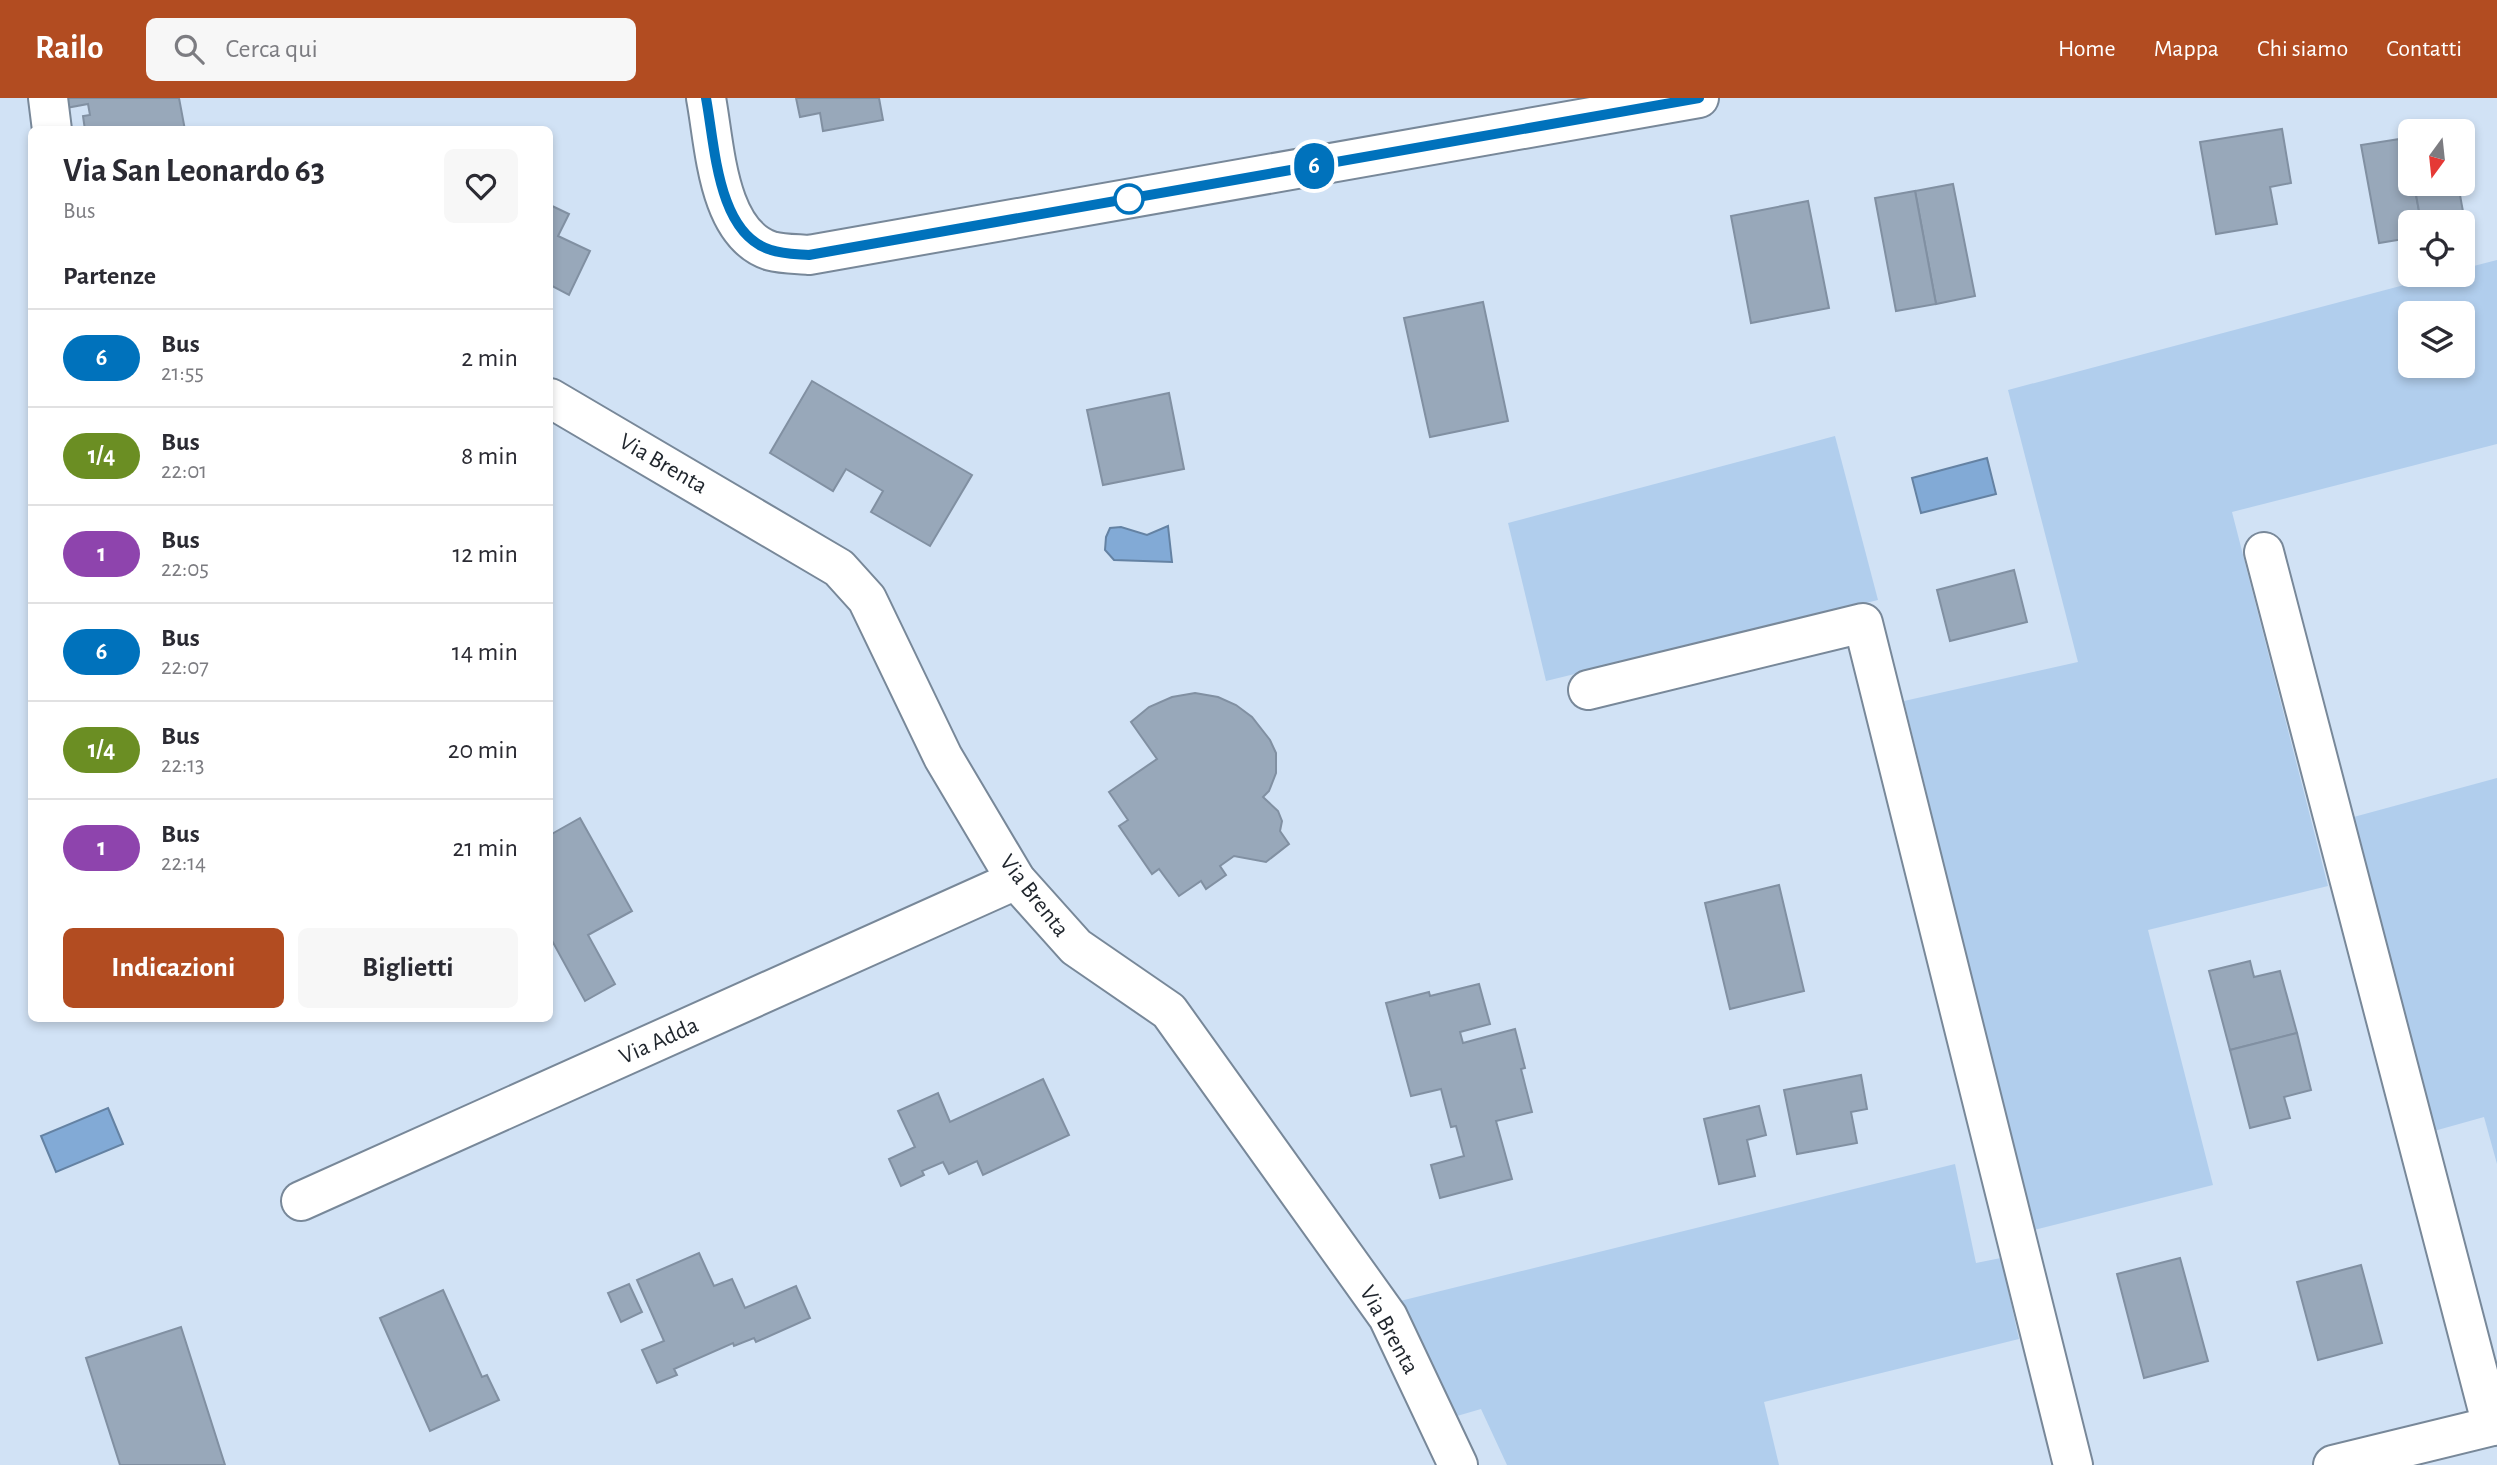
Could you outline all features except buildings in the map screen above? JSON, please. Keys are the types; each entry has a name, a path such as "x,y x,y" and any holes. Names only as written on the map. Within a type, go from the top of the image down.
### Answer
{"street":[{"path":"48,98 52,126"},
{"path":"706,98 728,209 745,236 770,250 809,255 1699,98"},
{"name":"Via Brenta","path":"553,400 839,568 867,599 943,757 1016,880 1076,947 1169,1011 1388,1317 1458,1465"},
{"path":"2264,552 2494,1426 2340,1464"},
{"path":"1588,690 1863,622 2073,1465"},
{"name":"Via Adda","path":"302,1202 1016,880"}],"shaded area":[{"path":"2497,260 2497,444 2232,512 2328,886 2148,930 2213,1185 2034,1230 1904,701 2078,662 2008,390 2398,287 2475,287 2475,266"},
{"path":"1835,436 1878,600 1546,681 1508,523"},
{"path":"1987,458 1996,494 1921,513 1912,478"},
{"path":"1168,526 1172,562 1114,560 1105,550 1110,528 1121,527 1147,535"},
{"path":"2497,778 2497,1164 2484,1117 2434,1131 2350,818"},
{"path":"108,1108 123,1144 56,1172 41,1136"},
{"path":"1955,1164 1976,1263 2001,1258 2019,1339 1764,1402 1779,1465 1507,1465 1481,1409 1457,1416 1396,1302"}],"bus line":[{"name":"6","path":"706,98 728,209 745,236 770,250 809,255 1699,98"}]}
